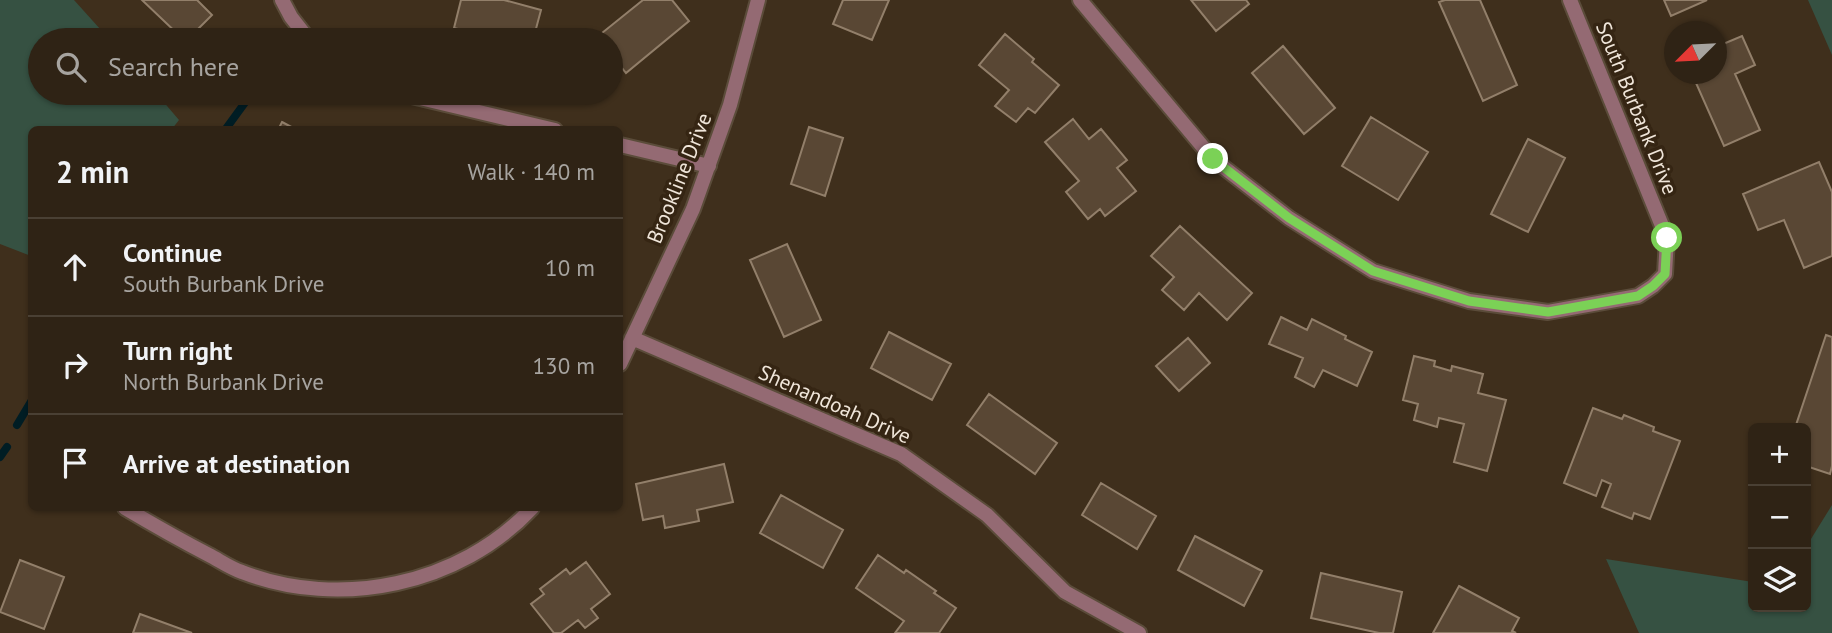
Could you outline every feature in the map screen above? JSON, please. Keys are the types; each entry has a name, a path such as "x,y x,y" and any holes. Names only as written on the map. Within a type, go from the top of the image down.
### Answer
{"street":[{"path":"282,0 300,28"},
{"name":"Brookline Drive","path":"623,358 693,209 740,73 758,0"},
{"name":"South Burbank Drive","path":"1080,0 1213,159 1289,218 1373,271 1469,301 1548,312 1638,296 1665,274 1667,238 1570,0"},
{"path":"450,105 538,126"},
{"path":"623,146 709,166"},
{"name":"Shenandoah Drive","path":"632,338 901,454 986,515 1065,592 1139,633"},
{"path":"130,511 241,572 285,584 326,590 408,582 445,570 508,531 529,511"}],"green space":[{"path":"0,0 74,0 99,28 28,28 28,105 166,105 179,120 174,126 28,126 28,255 0,244"},
{"path":"1808,0 1832,0 1832,55"},
{"path":"1832,505 1832,633 1639,633 1606,559 1748,581 1748,612 1811,612 1811,539"}],"building":[{"path":"142,0 197,0 212,15 199,28 171,28"},
{"path":"461,0 504,0 541,10 536,28 454,28"},
{"path":"643,0 672,0 689,21 626,73 623,69 623,28 608,28"},
{"path":"843,0 889,0 872,40 833,24"},
{"path":"1191,0 1246,0 1249,4 1216,31"},
{"path":"1480,0 1517,85 1483,101 1439,2"},
{"path":"1664,0 1707,0 1671,16"},
{"path":"1005,34 1059,85 1035,113 1028,108 1016,122 995,106 1009,90 979,65"},
{"path":"1742,36 1755,65 1735,74 1760,130 1724,146 1696,84 1727,84 1727,42"},
{"path":"1283,46 1335,108 1304,134 1252,73"},
{"path":"1371,117 1428,152 1398,200 1342,166"},
{"path":"1073,119 1089,139 1101,129 1127,160 1117,168 1136,191 1105,216 1100,209 1088,219 1066,192 1079,181 1045,142"},
{"path":"809,127 843,138 825,196 791,184"},
{"path":"1528,139 1565,158 1528,232 1491,214"},
{"path":"1819,162 1832,192 1832,256 1804,268 1784,220 1758,230 1743,194"},
{"path":"1180,226 1252,293 1227,320 1199,293 1184,310 1162,290 1174,277 1151,256"},
{"path":"787,244 821,320 784,337 750,260"},
{"path":"1281,317 1307,330 1312,319 1372,352 1357,386 1323,370 1314,387 1295,377 1303,358 1269,344"},
{"path":"889,332 951,364 932,400 871,368"},
{"path":"1826,335 1832,337 1830,474 1811,468 1811,423 1797,423"},
{"path":"1188,338 1210,363 1179,391 1156,366"},
{"path":"1414,356 1435,361 1434,366 1451,371 1452,366 1483,374 1478,393 1506,400 1487,471 1454,462 1464,424 1439,418 1437,427 1414,420 1418,404 1403,400"},
{"path":"989,394 1057,443 1035,474 967,425"},
{"path":"1593,408 1622,419 1624,415 1654,427 1653,431 1680,441 1650,519 1634,513 1632,519 1602,507 1611,484 1602,480 1596,496 1564,483"},
{"path":"724,464 733,502 697,510 699,521 665,528 663,516 643,520 636,484"},
{"path":"1101,483 1156,516 1137,549 1082,515"},
{"path":"781,495 843,530 823,568 760,533"},
{"path":"1195,536 1262,571 1244,606 1178,570"},
{"path":"878,555 904,573 906,570 956,608 939,633 895,633 904,621 856,588"},
{"path":"20,560 64,577 44,629 0,612"},
{"path":"586,562 610,594 591,609 598,618 585,628 578,620 561,633 554,633 531,604 544,594 540,589 566,569 570,574"},
{"path":"1321,573 1402,592 1393,633 1379,633 1311,618"},
{"path":"1459,586 1519,618 1512,631 1516,633 1433,633"},
{"path":"140,614 192,633 133,633"}],"waterway":[{"path":"228,126 243,105"},
{"path":"17,425 28,407"},
{"path":"0,457 7,447"}],"route":[{"path":"1213,159 1289,218 1373,271 1469,301 1548,312 1638,296 1665,274 1667,238"}]}
